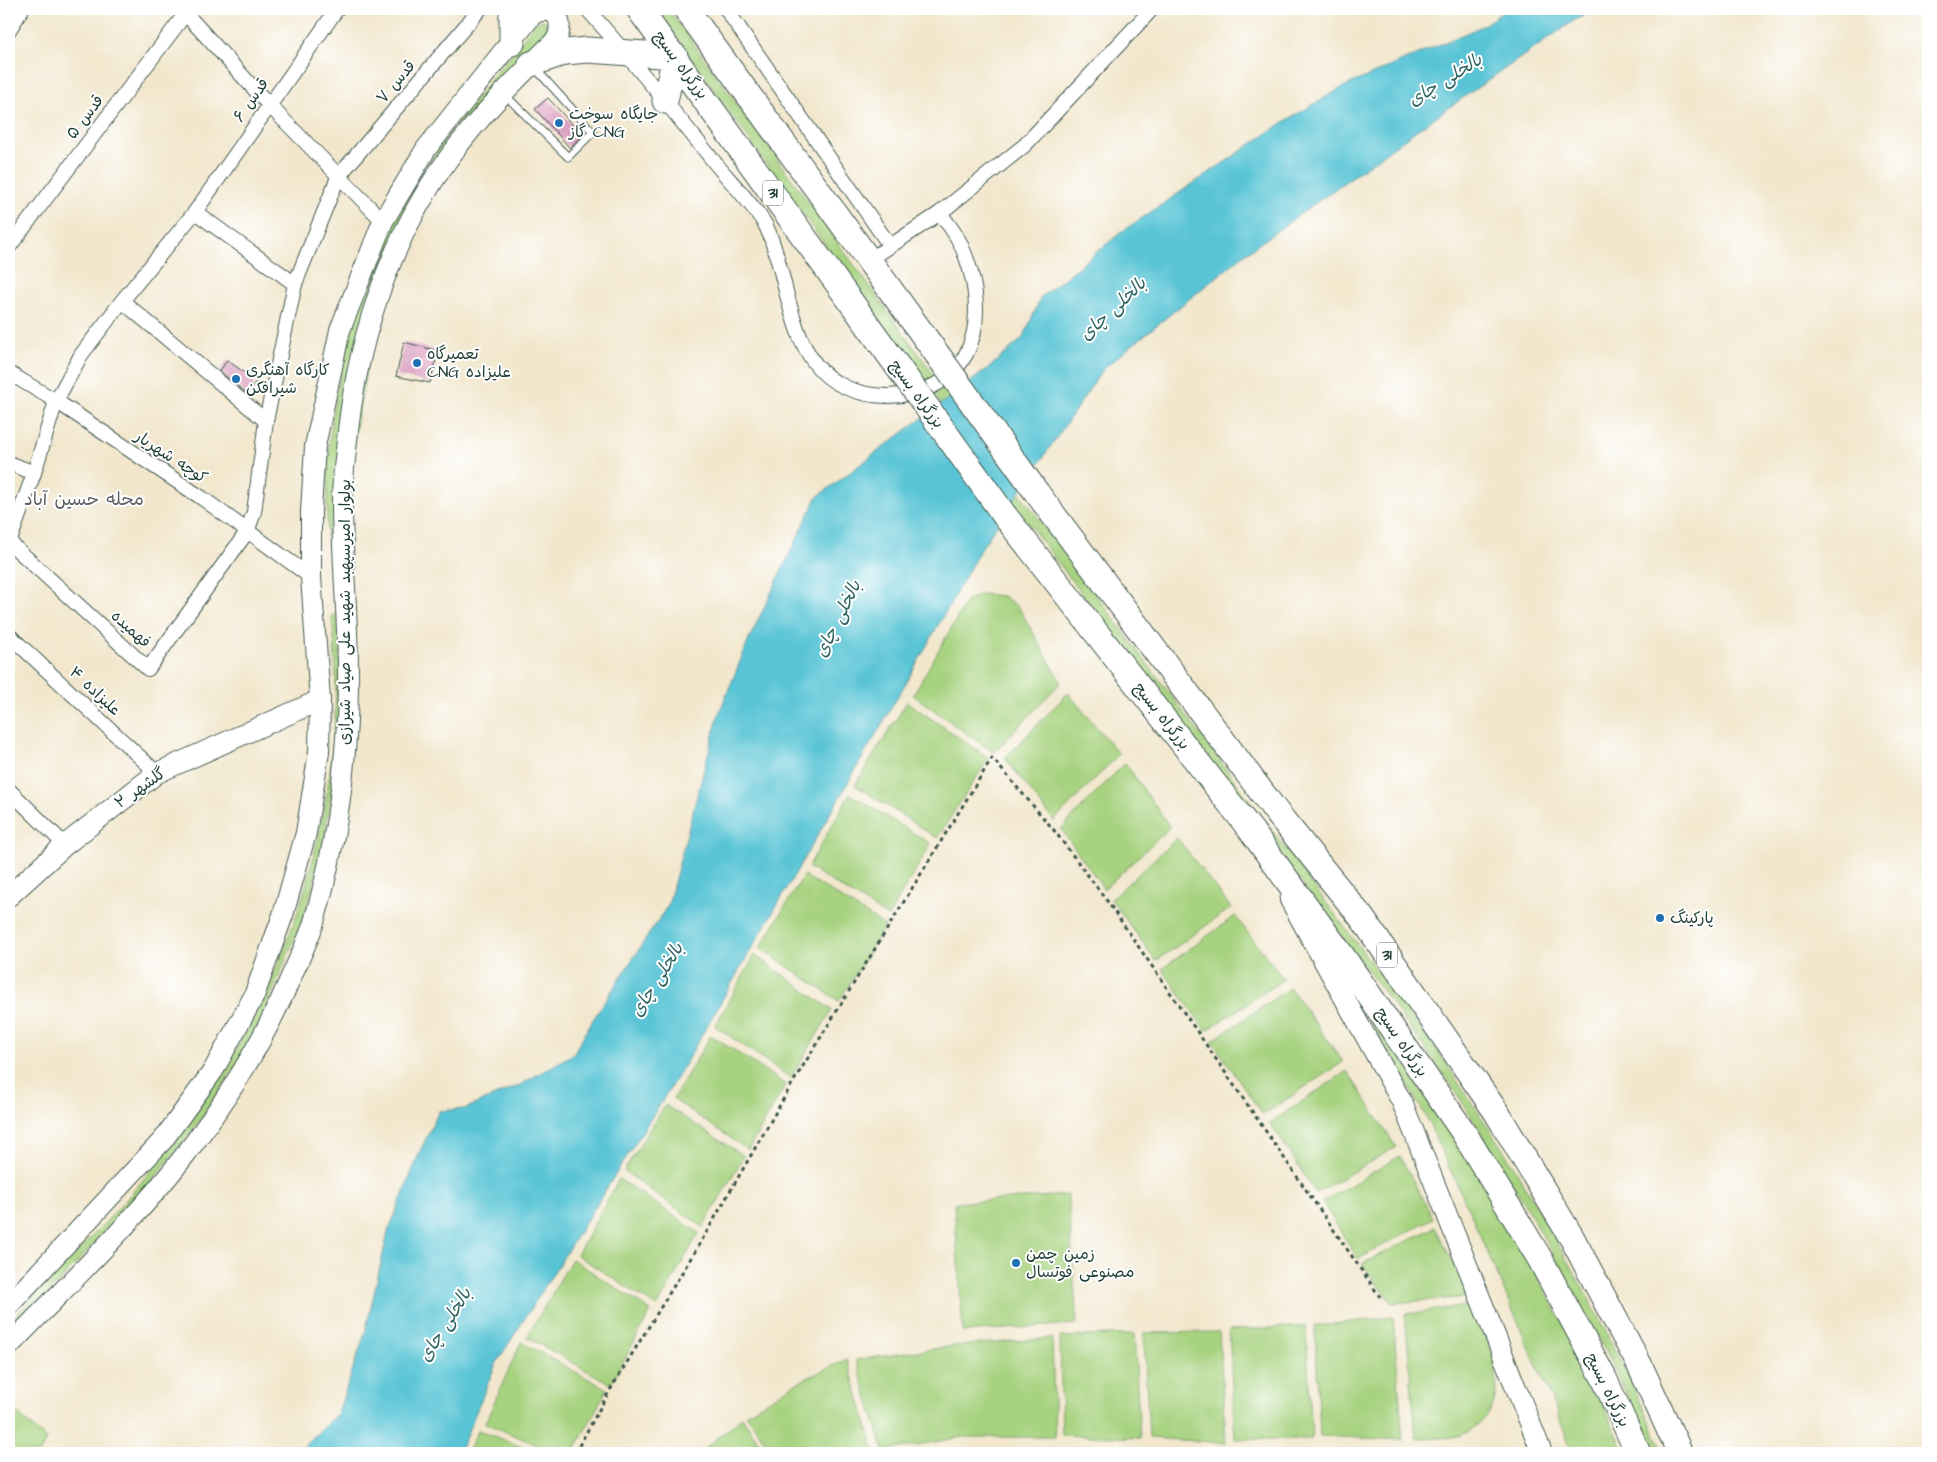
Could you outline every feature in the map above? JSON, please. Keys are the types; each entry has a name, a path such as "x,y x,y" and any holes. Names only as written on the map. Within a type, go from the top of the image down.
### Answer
{"highway":[{"path":"512,9 512,43"},
{"name":"بزرگراه بسیج","path":"639,9 675,56 1005,516 1253,833 1343,957 1464,1133 1540,1259 1604,1378 1638,1453"},
{"name":"بزرگراه بسیج","path":"686,9 1037,493 1278,814 1362,918 1497,1113 1572,1238 1639,1364 1680,1453"},
{"path":"531,64 566,52 587,50 625,51 675,56 665,101"}],"main road":[{"name":"بولوار امیرسپهبد شهید علی صیاد شیرازی","path":"9,1305 163,1140 213,1070 254,996 283,915 306,833 319,752 320,700 312,577 311,511 314,455 323,400 340,330 383,221 426,149 512,43 533,14 545,10 554,13 560,24 557,39 503,93 447,161 408,223 382,284 364,338 350,400 342,498 348,684 345,755 333,844 313,925 277,1009 237,1082 184,1156 128,1221 9,1346"},
{"path":"312,577 344,578"},
{"name":"گلشهر ۲","path":"9,896 65,845 157,773 320,700"},
{"path":"1253,833 1402,1102 1542,1453"}],"street":[{"path":"9,30 22,9"},
{"name":"قدس ۶","path":"9,542 34,473 56,401 81,355 122,301 195,212 337,9"},
{"name":"قدس ۷","path":"247,532 254,512 266,421 295,284 338,177 480,9"},
{"path":"587,9 625,51 765,225 800,340 816,365 838,384 867,394 895,398 920,391 941,382 961,366 973,340 977,306 972,278 961,244 940,213"},
{"path":"726,9 890,246"},
{"path":"869,260 940,213 1025,145 1152,9"},
{"path":"188,11 269,105 383,221"},
{"name":"قدس ۵","path":"9,247 188,11"},
{"path":"195,212 295,284"},
{"path":"122,301 266,421"},
{"name":"کوچه شهریار","path":"9,372 202,498 312,577"},
{"path":"9,462 34,473"},
{"name":"فهمیده","path":"9,542 148,669 247,532"},
{"name":"علیزاده ۴","path":"9,634 157,773"},
{"path":"9,790 65,845"}],"lane":[{"path":"503,93 568,157 593,132 531,64"}],"path":[{"path":"575,1453 610,1390 705,1235 792,1084 992,758 1053,829 1105,898 1380,1297"}],"green space":[{"path":"657,9 668,9 1024,499 1441,1056 1513,1165 1589,1299 1627,1373 1664,1453 1654,1453 1611,1362 1564,1274 1514,1186 1441,1070 991,474 762,158"},
{"path":"543,20 549,24 550,32 529,52 386,257 336,540 332,543 328,540 327,535 328,458 332,416 352,326 394,217 440,145 536,22"},
{"path":"980,594 1003,596 1019,608 1061,682 994,753 913,695 966,602"},
{"path":"334,614 339,615 342,729 322,853 306,911 257,1030 208,1110 145,1190 9,1335 9,1322 122,1204 182,1130 224,1070 271,982 307,881 320,829 335,723 336,670 332,618"},
{"path":"1068,693 1119,754 1054,821 1005,758"},
{"path":"907,702 989,758 937,838 855,785"},
{"path":"1125,763 1170,827 1104,889 1061,829"},
{"path":"850,794 931,844 888,917 808,867"},
{"path":"1177,838 1231,908 1156,961 1111,899"},
{"path":"804,875 885,926 839,1001 760,948"},
{"path":"1235,916 1284,979 1206,1031 1162,969"},
{"path":"755,955 832,1010 791,1078 715,1026"},
{"path":"1290,988 1343,1062 1263,1115 1212,1041"},
{"path":"1358,999 1442,1117 1493,1197 1541,1281 1606,1410 1625,1453 1572,1453 1560,1419 1472,1217 1425,1115"},
{"path":"711,1035 786,1085 748,1150 673,1099"},
{"path":"1347,1071 1396,1147 1316,1193 1270,1123"},
{"path":"665,1105 744,1156 703,1227 624,1171"},
{"path":"1400,1156 1433,1218 1358,1259 1322,1202"},
{"path":"619,1179 699,1233 657,1307 577,1255"},
{"name":"زمین چمن مصنوعی فوتسال","path":"1068,1195 1077,1324 963,1332 954,1203"},
{"path":"1435,1227 1470,1297 1392,1303 1362,1264"},
{"path":"572,1259 651,1311 611,1384 527,1337"},
{"path":"1473,1305 1493,1356 1496,1391 1492,1407 1482,1421 1466,1433 1448,1437 1416,1438 1405,1314"},
{"path":"1393,1317 1403,1440 1320,1436 1315,1326"},
{"path":"1306,1326 1312,1439 1235,1439 1229,1330"},
{"path":"1219,1332 1226,1443 1149,1438 1144,1333"},
{"path":"1134,1334 1140,1438 1062,1435 1060,1337"},
{"path":"1052,1338 1055,1437 962,1437 884,1451 856,1360 954,1346"},
{"path":"521,1342 607,1389 573,1453 556,1453 485,1423"},
{"path":"847,1359 875,1452 773,1453 746,1414 793,1385"},
{"path":"18,1414 46,1439 40,1453 9,1453 9,1424"},
{"path":"742,1417 766,1453 700,1453"},
{"path":"478,1430 538,1453 468,1453"}],"water":[{"name":"بالخلی چای","path":"1507,9 1596,9 1575,20 1421,127 1245,254 1104,368 980,550 911,674 682,1069 496,1364 459,1453 297,1453 338,1413 365,1333 388,1232 421,1149 439,1111 464,1109 518,1086 573,1054 592,1021 668,905 719,713 750,637 817,497 990,367 1023,338 1041,297 1124,230 1287,120 1343,87 1482,26"}],"building":[{"name":"جایگاه سوخت گاز CNG","path":"548,98 582,135 570,148 535,109"},
{"name":"تعمیرگاه CNG علیزاده","path":"404,342 438,351 430,383 396,376"},
{"name":"کارگاه آهنگری شیرافکن","path":"227,360 256,381 247,394 220,371"}],"place":[{"name":"جایگاه سوخت گاز CNG","path":"559,123"},
{"name":"تعمیرگاه CNG علیزاده","path":"417,363"},
{"name":"کارگاه آهنگری شیرافکن","path":"236,379"},
{"name":"پارکینگ","path":"1660,918"},
{"name":"زمین چمن مصنوعی فوتسال","path":"1016,1263"}],"district":[{"name":"محله حسین آباد","path":"84,499"}]}
